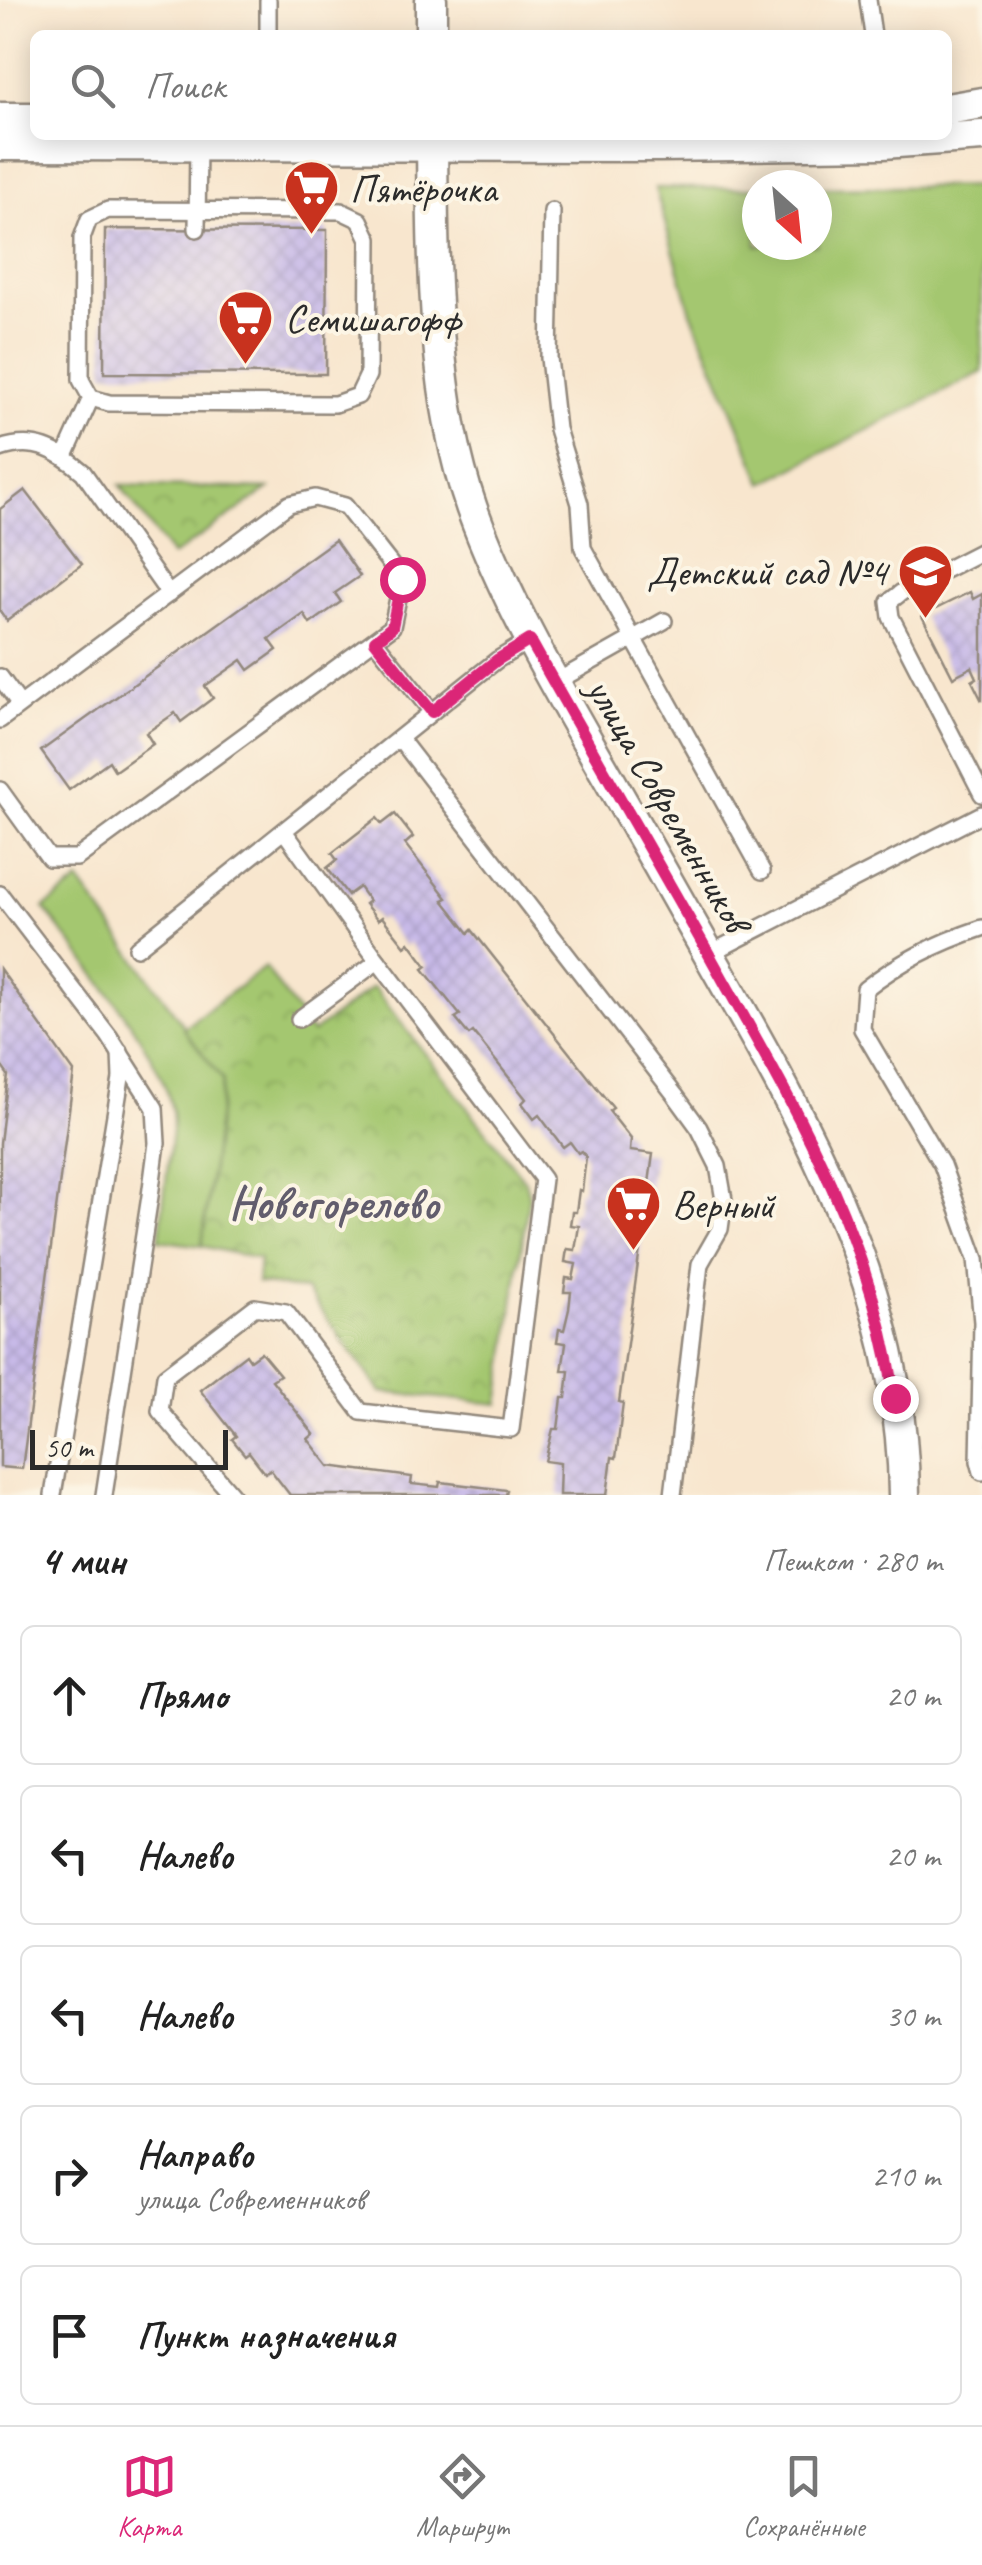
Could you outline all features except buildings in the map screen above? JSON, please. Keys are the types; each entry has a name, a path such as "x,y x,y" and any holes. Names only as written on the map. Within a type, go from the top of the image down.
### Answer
{"street":[{"path":"430,0 431,30"},
{"path":"952,108 982,103"},
{"path":"0,118 30,118"},
{"path":"952,138 982,136"},
{"path":"0,145 198,140 884,144 933,140"},
{"name":"улица Современников","path":"432,140 438,334 470,504 530,640 804,1125 846,1215 886,1338 904,1495"}],"lane":[{"path":"268,0 268,30"},
{"path":"868,0 872,30"},
{"path":"198,140 198,229"},
{"path":"108,210 341,211 360,220 369,239 368,375 358,396 335,404 109,403 92,398 81,380 82,238 89,219 108,210"},
{"path":"552,211 549,358 557,429 580,504 583,548 762,871"},
{"path":"65,456 92,398"},
{"path":"0,449 37,443 65,456 84,472 169,594"},
{"path":"0,720 288,504 316,498 345,506 402,579 392,627 76,858 49,858 0,790"},
{"path":"982,551 889,602 891,618 982,794"},
{"path":"554,683 664,621"},
{"path":"137,948 497,660 530,640"},
{"path":"375,641 432,712"},
{"path":"0,677 19,703"},
{"path":"400,739 675,1095 718,1166 724,1200 720,1229 700,1264 673,1495"},
{"path":"964,757 982,750"},
{"path":"709,954 982,814"},
{"path":"232,1495 160,1411 165,1376 255,1307 286,1312 360,1412 511,1429 543,1179 284,831"},
{"path":"0,894 120,1052 155,1108 157,1142 104,1495"},
{"path":"982,928 951,938 890,969 866,988 862,1029 942,1165 976,1259 982,1322 982,1472"},
{"path":"298,1019 378,961"},
{"path":"54,1495 122,1078 120,1052"}],"green space":[{"path":"982,186 982,372 763,483 691,312 655,188 742,188 742,260 832,260 832,188"},
{"path":"120,485 269,489 172,556"},
{"path":"79,881 223,1080 202,1246 159,1240 173,1122 169,1097 142,1041 44,908"},
{"path":"265,967 312,1033 373,987 525,1181 529,1196 499,1404 381,1392 306,1290 257,1283 259,1259 202,1246 223,1080 183,1028"}],"place":[{"name":"Пятёрочка","path":"311,237"},
{"name":"Семишагофф","path":"246,367"},
{"name":"Детский сад №4","path":"926,620"},
{"name":"Верный","path":"633,1253"}],"district":[{"name":"Новогорелово","path":"334,1202"}],"route":[{"path":"402,579 392,627 375,641 432,712 497,660 530,640 804,1125 846,1215 865,1271 886,1338 895,1398"}]}
